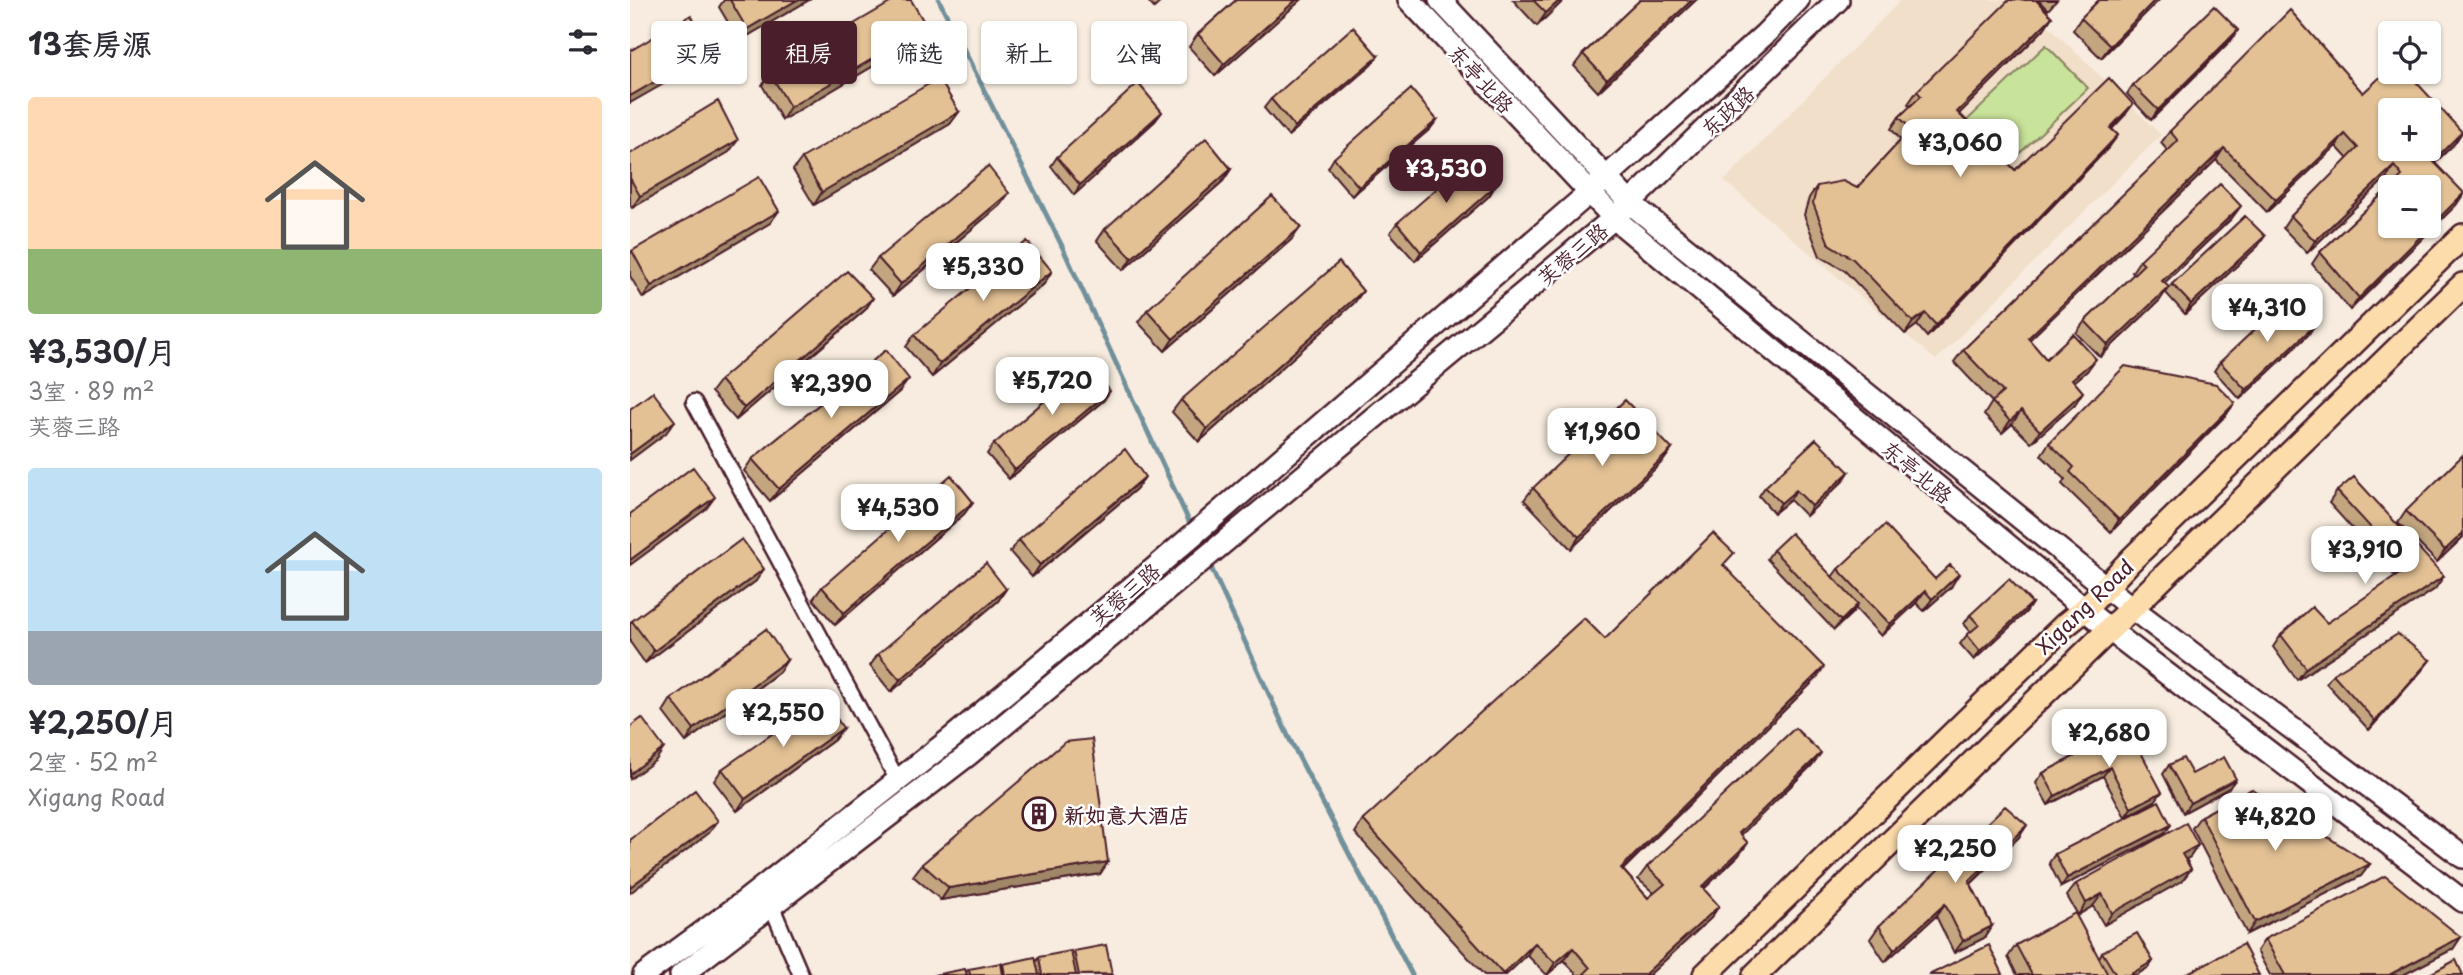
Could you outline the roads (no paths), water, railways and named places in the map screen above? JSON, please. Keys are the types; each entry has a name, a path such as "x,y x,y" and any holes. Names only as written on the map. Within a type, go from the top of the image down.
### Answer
{"main road":[{"name":"东亭北路","path":"1409,0 1614,218 2111,631 2463,901"},
{"name":"东亭北路","path":"1440,0 1629,202 2133,609 2463,857"},
{"name":"东政路","path":"1590,193 1605,176 1764,35 1798,0"},
{"name":"东政路","path":"1614,218 1838,0"},
{"name":"芙蓉三路","path":"644,975 898,781 1156,567 1590,193"},
{"name":"芙蓉三路","path":"681,975 968,755 1170,584 1614,218"},
{"name":"Xigang Road","path":"1705,975 2064,626 2085,609 2463,236"},
{"name":"Xigang Road","path":"1755,975 2111,631 2463,285"}],"street":[{"path":"694,402 898,781"},
{"path":"772,907 801,975"}],"waterway":[{"path":"939,0 1061,244 1193,530"},
{"path":"1208,561 1289,738 1412,975"}],"place":[{"name":"新如意大酒店","path":"1039,814"}]}
